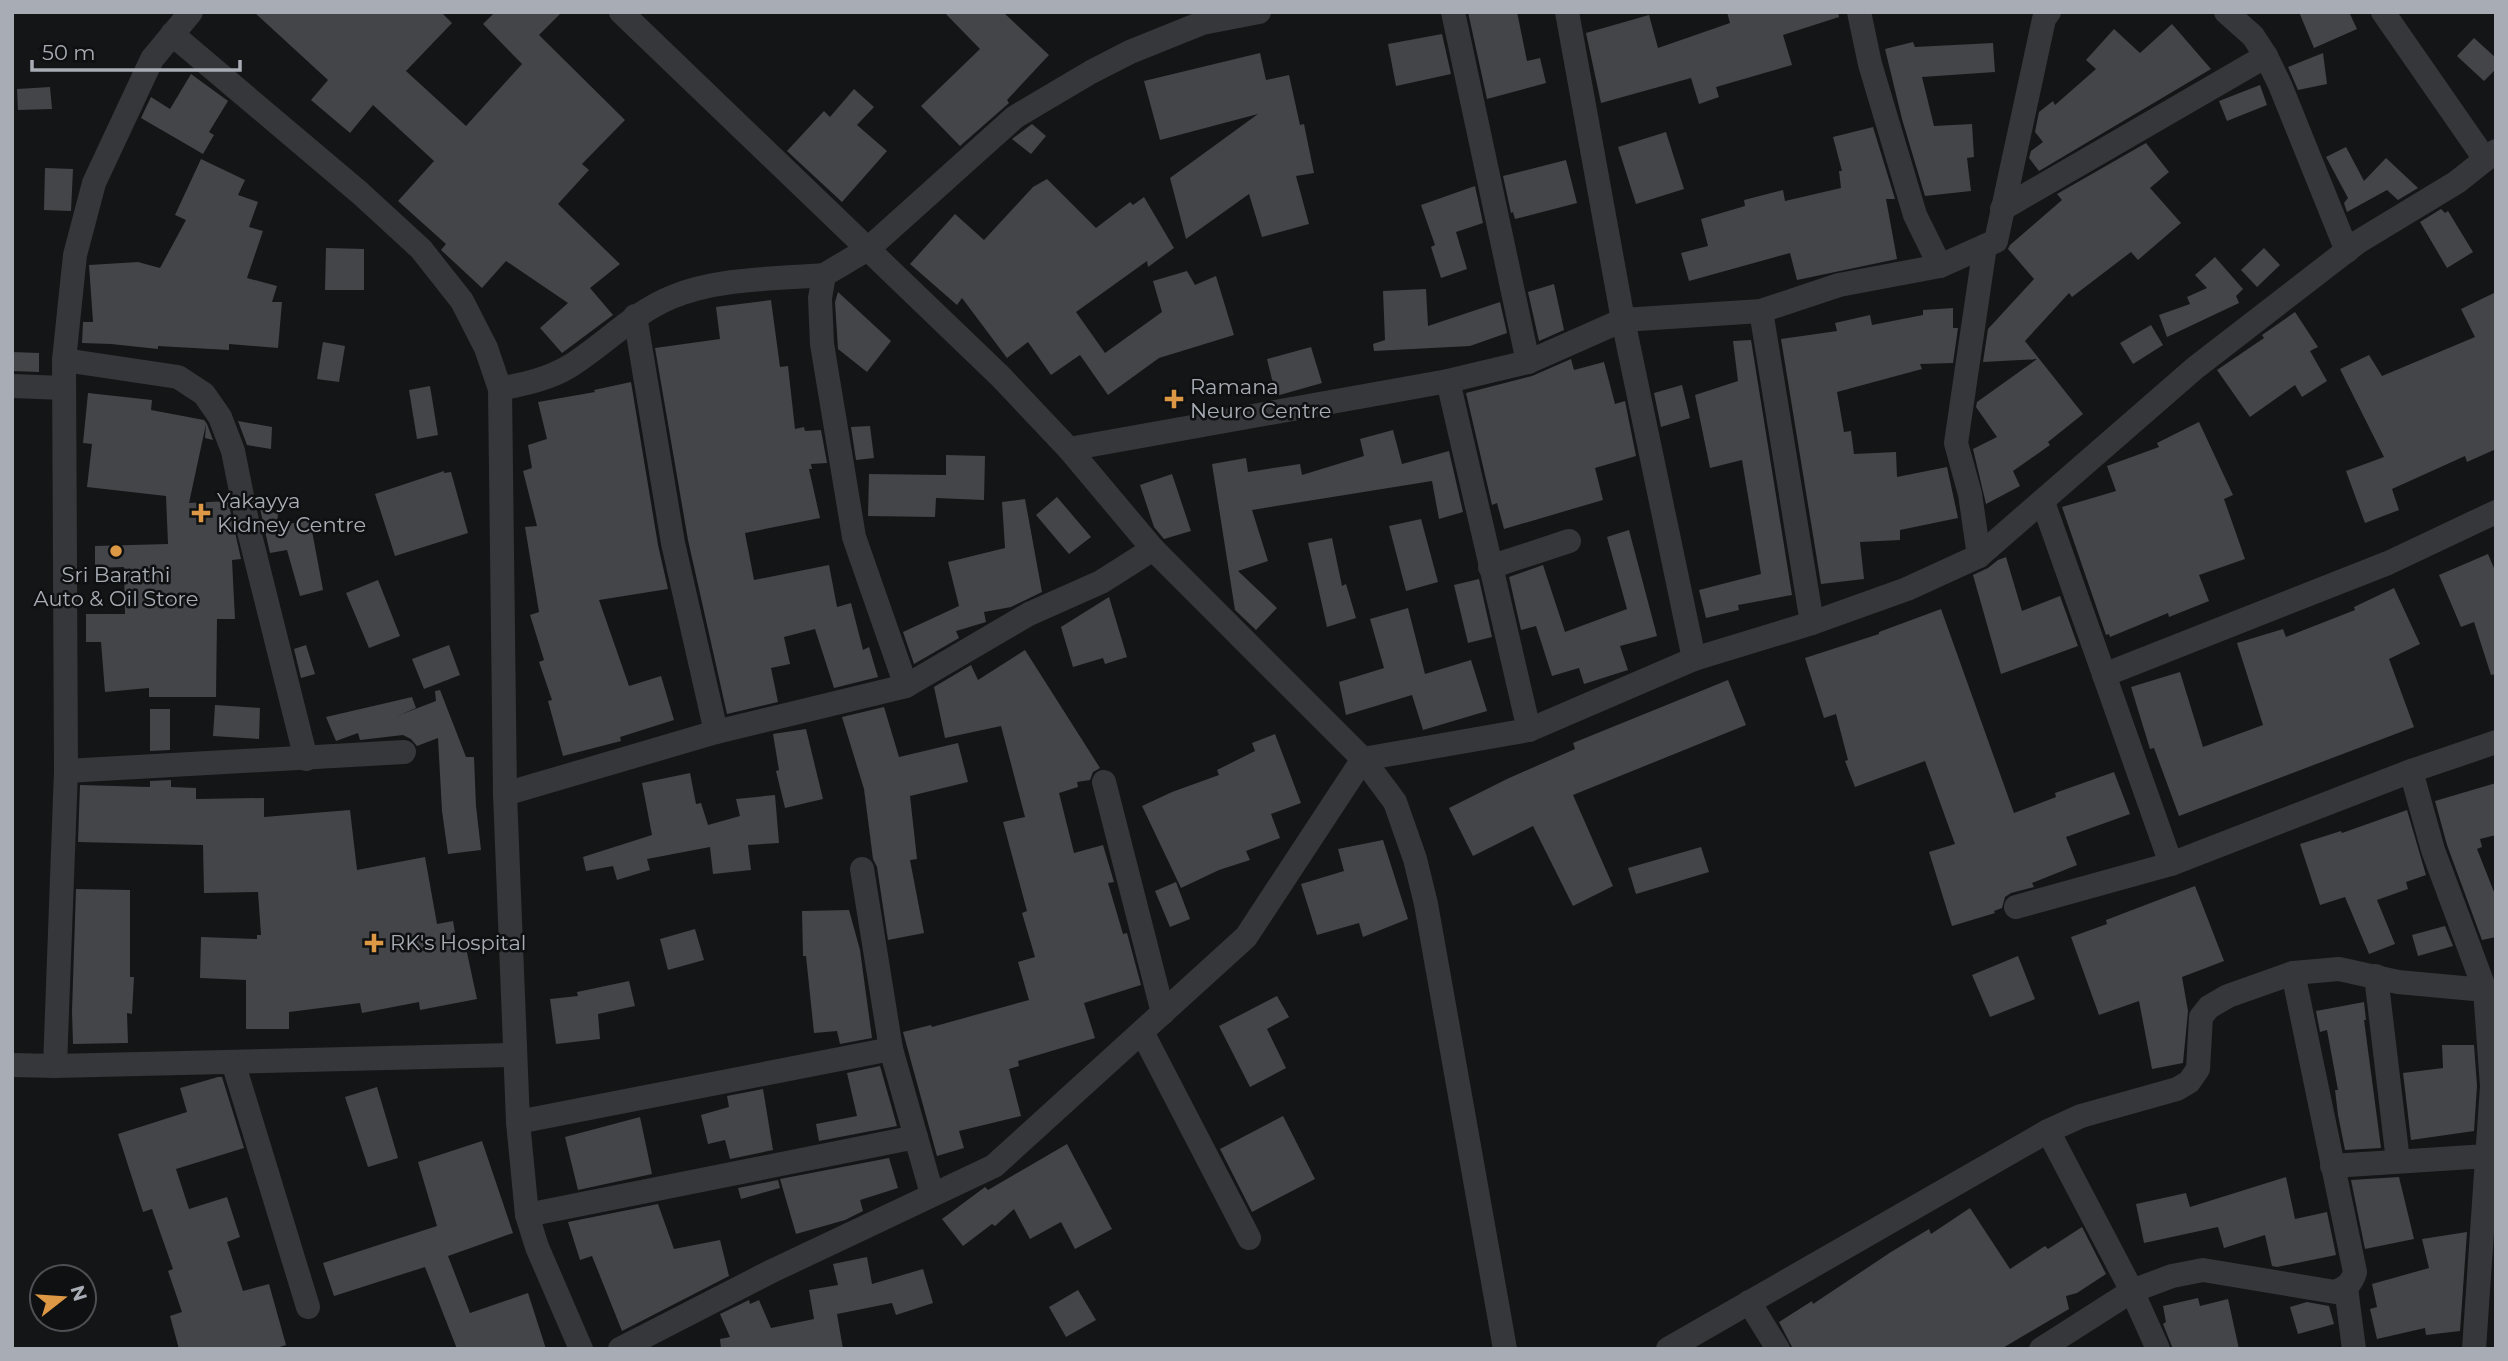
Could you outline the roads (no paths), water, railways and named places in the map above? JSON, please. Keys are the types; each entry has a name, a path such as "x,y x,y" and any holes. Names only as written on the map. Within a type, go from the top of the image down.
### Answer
{"street":[{"path":"55,1066 66,771 64,360 75,255 93,183 152,59 191,12"},
{"path":"621,12 1000,376 1069,449 1153,549 1363,759 1395,802 1415,859 1426,904 1505,1349"},
{"path":"500,389 535,382 569,367 635,316 671,298 729,282 824,275 868,249 1015,117 1091,72 1201,18 1259,12"},
{"path":"1453,12 1528,362"},
{"path":"1567,12 1623,320 1694,659"},
{"path":"1859,12 1870,64 1915,215 1940,266"},
{"path":"2226,12 2253,36 2266,56 2347,251"},
{"path":"633,1346 772,1271 994,1166 1246,937 1363,759 1529,730 1694,659 1812,623 1907,589 1979,556 2195,368 2347,251 2456,182 2490,155 2384,12"},
{"path":"1069,449 1448,381 1528,362 1623,320 1761,311 1839,285 1940,266 1985,246 1996,241 2042,15"},
{"path":"172,34 349,184 421,249 463,301 486,348 500,389 505,794 518,1122 527,1214 537,1247 581,1349"},
{"path":"2002,209 2266,56"},
{"path":"1979,556 1970,494 1956,443 1985,246"},
{"path":"824,275 820,298 822,344 854,537 906,686"},
{"path":"1761,311 1812,623"},
{"path":"635,316 673,542 716,732"},
{"path":"64,360 178,377 204,394 220,417 233,451 249,531 306,760"},
{"path":"1448,381 1529,730"},
{"path":"12,386 64,388"},
{"path":"2043,502 2171,864"},
{"path":"2104,674 2388,563 2496,512"},
{"path":"1490,567 1569,541"},
{"path":"505,794 716,732 906,686 1029,614 1101,582 1153,549"},
{"path":"2016,907 2171,864 2411,771 2496,742"},
{"path":"66,771 306,760 404,752"},
{"path":"2411,771 2433,850 2485,974 2492,1086 2487,1156 2490,1185 2474,1349"},
{"path":"1104,782 1163,1013"},
{"path":"862,869 891,1049 932,1194"},
{"path":"1668,1349 2048,1131 2081,1116 2177,1090 2189,1082 2198,1069 2201,1017 2209,1006 2228,996 2293,973 2339,969 2398,982 2485,974"},
{"path":"2041,1349 2132,1291 2172,1276 2203,1270 2335,1293 2346,1288 2355,1272 2293,973"},
{"path":"2375,976 2398,1161"},
{"path":"1142,1032 1249,1238"},
{"path":"518,1122 891,1049"},
{"path":"12,1065 515,1055"},
{"path":"233,1062 308,1307"},
{"path":"2048,1131 2132,1291 2158,1349"},
{"path":"527,1214 916,1137"},
{"path":"2332,1166 2487,1156"},
{"path":"2346,1288 2354,1349"},
{"path":"1749,1302 1778,1349"}],"place":[{"name":"Ramana Neuro Centre","path":"1174,399"},
{"name":"Yakayya Kidney Centre","path":"201,513"},
{"name":"Sri Barathi Auto & Oil Store","path":"116,551"},
{"name":"RK's Hospital","path":"374,943"}]}
